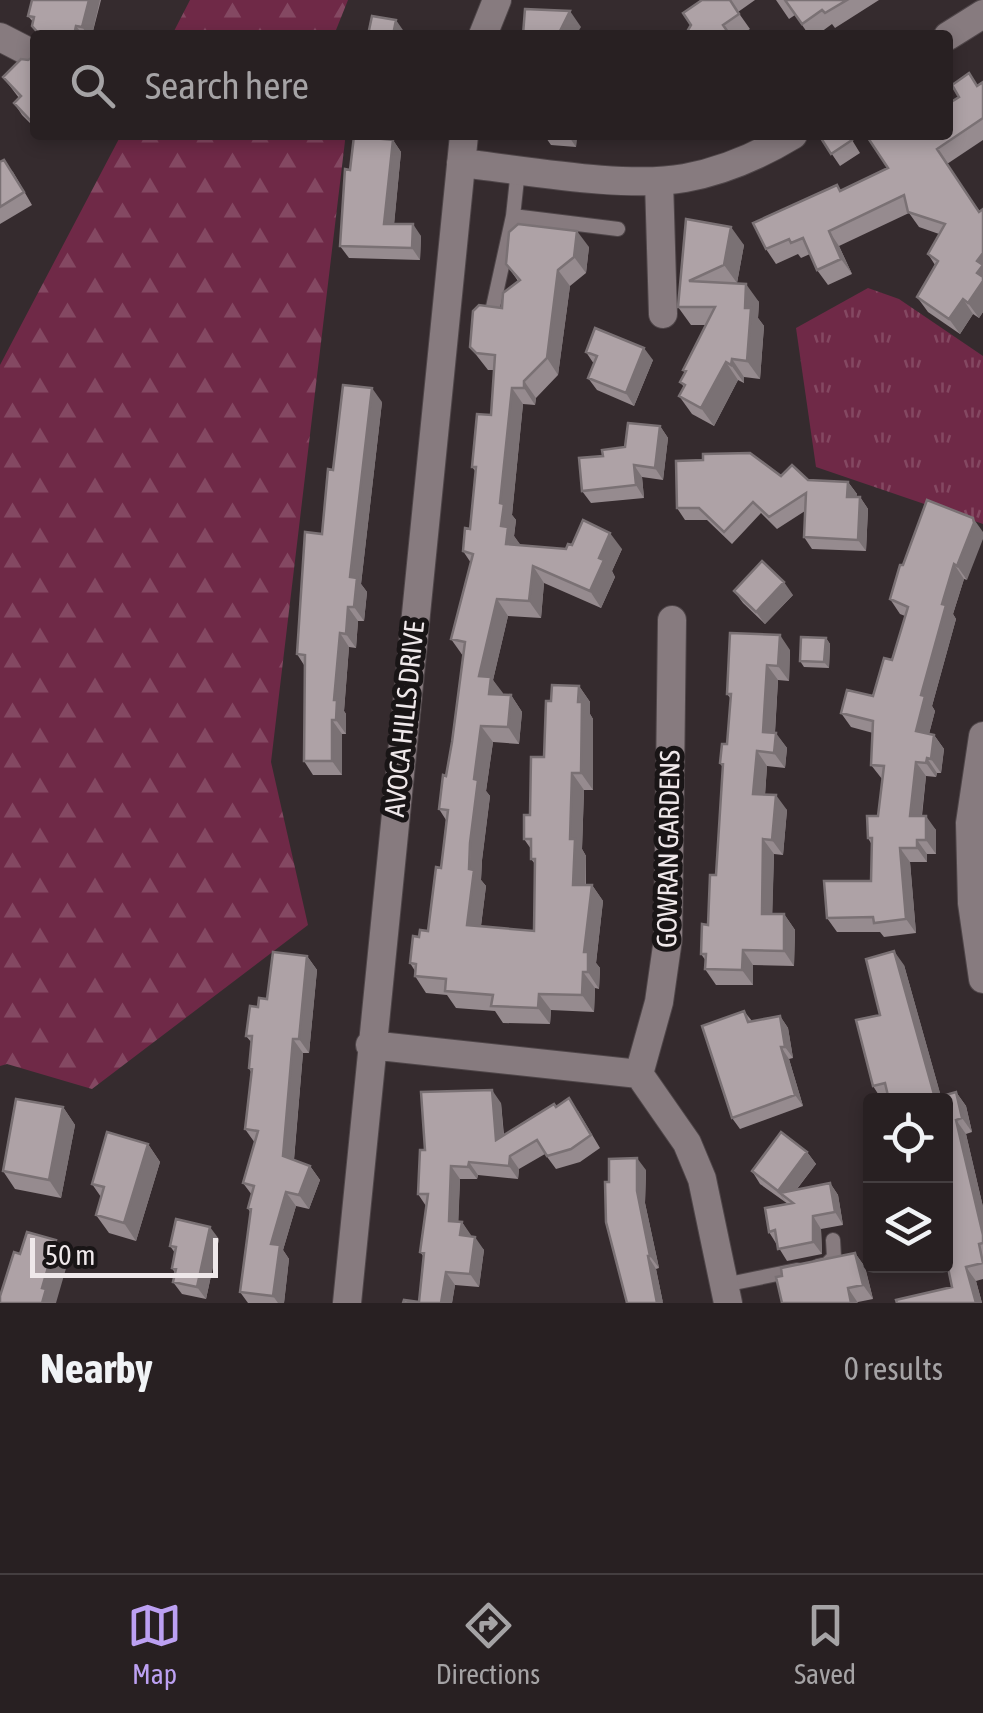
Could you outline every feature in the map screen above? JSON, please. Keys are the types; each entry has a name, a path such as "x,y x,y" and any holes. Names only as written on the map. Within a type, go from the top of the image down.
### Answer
{"street":[{"path":"485,30 498,0"},
{"path":"953,33 983,14"},
{"path":"0,36 30,53"},
{"path":"462,149 518,169 659,181 685,178 750,158 784,140"},
{"name":"AVOCA HILLS DRIVE","path":"346,1303 462,149"},
{"path":"659,181 662,314"},
{"name":"GOWRAN GARDENS","path":"639,1074 659,1002 668,940 672,620"},
{"path":"983,736 970,823 972,903 983,979"},
{"path":"370,1045 639,1074 687,1143 702,1179 726,1294"}],"lane":[{"path":"493,307 513,216 518,169"},
{"path":"513,216 618,228"},
{"path":"726,1294 828,1264 834,1257 833,1240"}],"green space":[{"path":"190,0 348,0 336,30 175,30"},
{"path":"118,140 345,140 271,762 308,925 92,1089 7,1064 0,1066 0,365"},
{"path":"868,288 899,299 983,356 983,524 816,467 796,328"}],"building":[{"path":"32,0 89,0 82,27 76,26 75,30 36,30 32,26 34,17 28,16"},
{"path":"702,0 730,0 739,14 723,25 726,30 688,30 691,25 683,13"},
{"path":"785,0 847,0 802,24"},
{"path":"525,9 570,11 560,30 523,30"},
{"path":"372,16 396,20 394,30 369,30"},
{"path":"21,59 28,60 30,120 14,103 21,96 3,77"},
{"path":"969,73 977,86 983,82 983,118 953,138 953,101 959,97 953,84"},
{"path":"354,140 393,140 384,224 413,224 412,248 340,246 345,169 350,170"},
{"path":"822,140 852,140 831,154"},
{"path":"869,140 950,140 937,149 979,212 983,209 983,253 977,261 983,265 977,273 983,281 968,303 963,299 949,319 917,297 938,261 928,254 945,224 908,212 904,195 829,231 841,259 817,270 803,238 791,243 789,239 766,249 753,223 837,185 840,191 888,168"},
{"path":"4,160 24,192 0,207 0,162"},
{"path":"686,219 731,227 724,265 689,281 746,284 745,308 751,308 747,361 732,359 731,365 726,362 701,408 679,396 685,385 680,382 715,307 678,307"},
{"path":"518,224 577,231 574,257 558,270 547,358 524,381 524,388 512,388 500,503 504,504 501,526 508,527 506,544 566,549 568,544 572,545 583,520 610,533 599,558 604,560 590,591 533,566 529,601 497,599 479,676 491,677 489,694 511,695 508,727 481,726 474,779 478,780 469,869 474,870 467,925 534,931 535,859 531,859 531,839 524,839 524,815 530,815 531,757 544,757 546,701 551,701 552,685 579,686 578,702 582,702 581,773 572,773 570,839 575,839 573,885 592,885 584,952 588,952 588,972 583,972 582,995 539,994 538,1008 491,1006 493,995 445,991 446,979 415,976 416,964 410,963 413,936 419,937 420,930 428,931 436,867 441,868 448,810 439,809 465,642 451,639 473,554 463,551 465,528 470,529 477,414 491,415 495,355 476,353 470,347 473,311 479,305 502,308 503,293 520,280 506,264 509,232"},
{"path":"595,328 644,348 626,393 588,378 597,356 586,352"},
{"path":"343,385 372,388 350,577 357,578 354,607 348,607 346,634 340,633 332,761 304,761 305,655 297,654 305,532 322,534 328,469 333,470"},
{"path":"628,423 660,426 655,468 634,465 636,485 582,491 579,458 603,456 602,450 625,447"},
{"path":"750,453 781,476 792,465 808,480 848,482 847,497 860,497 858,540 804,537 806,493 769,517 753,502 724,532 699,508 677,508 676,461 703,460 703,454"},
{"path":"927,500 973,518 974,523 957,566 954,564 921,695 925,696 916,731 934,735 931,759 916,762 910,816 926,816 926,840 917,840 917,848 900,848 906,919 874,923 873,917 827,918 824,881 871,881 872,838 868,838 867,816 878,816 884,766 871,765 873,721 841,713 847,690 873,696 884,658 892,660 908,607 890,599"},
{"path":"762,561 784,582 756,612 734,591"},
{"path":"730,633 780,635 778,666 767,665 763,732 776,733 774,753 757,751 753,794 776,795 772,840 763,839 762,914 784,914 784,951 743,950 742,970 705,969 706,954 701,954 702,924 708,925 710,875 716,875 723,764 720,763 722,744 727,744 731,694 727,694"},
{"path":"801,637 826,638 824,662 800,661"},
{"path":"894,951 934,1093 887,1093 885,1083 873,1086 856,1020 880,1015 866,959"},
{"path":"273,952 307,956 299,1039 293,1039 283,1156 310,1166 299,1195 286,1192 271,1244 280,1245 273,1296 240,1292 251,1209 248,1208 254,1186 243,1183 258,1131 245,1129 252,1069 252,1036 246,1036 250,1006 258,1007 259,998 267,999"},
{"path":"744,1011 748,1022 780,1016 785,1047 781,1047 795,1095 732,1118 702,1026"},
{"path":"492,1090 496,1140 569,1098 591,1135 571,1149 547,1156 537,1140 510,1156 509,1166 469,1162 468,1167 451,1166 449,1221 462,1222 460,1235 475,1237 470,1274 446,1272 441,1303 403,1303 419,1302 424,1253 420,1252 428,1194 418,1194 420,1150 425,1150 421,1092"},
{"path":"956,1092 962,1118 956,1120 983,1235 983,1243 979,1244 983,1263 966,1267 976,1303 896,1300 952,1287 952,1093"},
{"path":"16,1099 63,1107 49,1180 3,1171"},
{"path":"107,1132 148,1144 124,1223 96,1215 104,1187 92,1184"},
{"path":"781,1132 807,1152 778,1191 752,1171"},
{"path":"637,1158 637,1191 657,1303 627,1303 606,1222 609,1159"},
{"path":"830,1183 835,1212 813,1216 813,1242 778,1249 775,1230 769,1232 765,1208 793,1203 780,1193"},
{"path":"176,1219 210,1227 197,1287 173,1282 176,1247 170,1246"},
{"path":"27,1232 56,1240 42,1288 46,1289 42,1303 0,1303 14,1252 20,1254"},
{"path":"855,1253 863,1285 848,1288 851,1303 782,1303 776,1277 782,1276 781,1268"}]}
